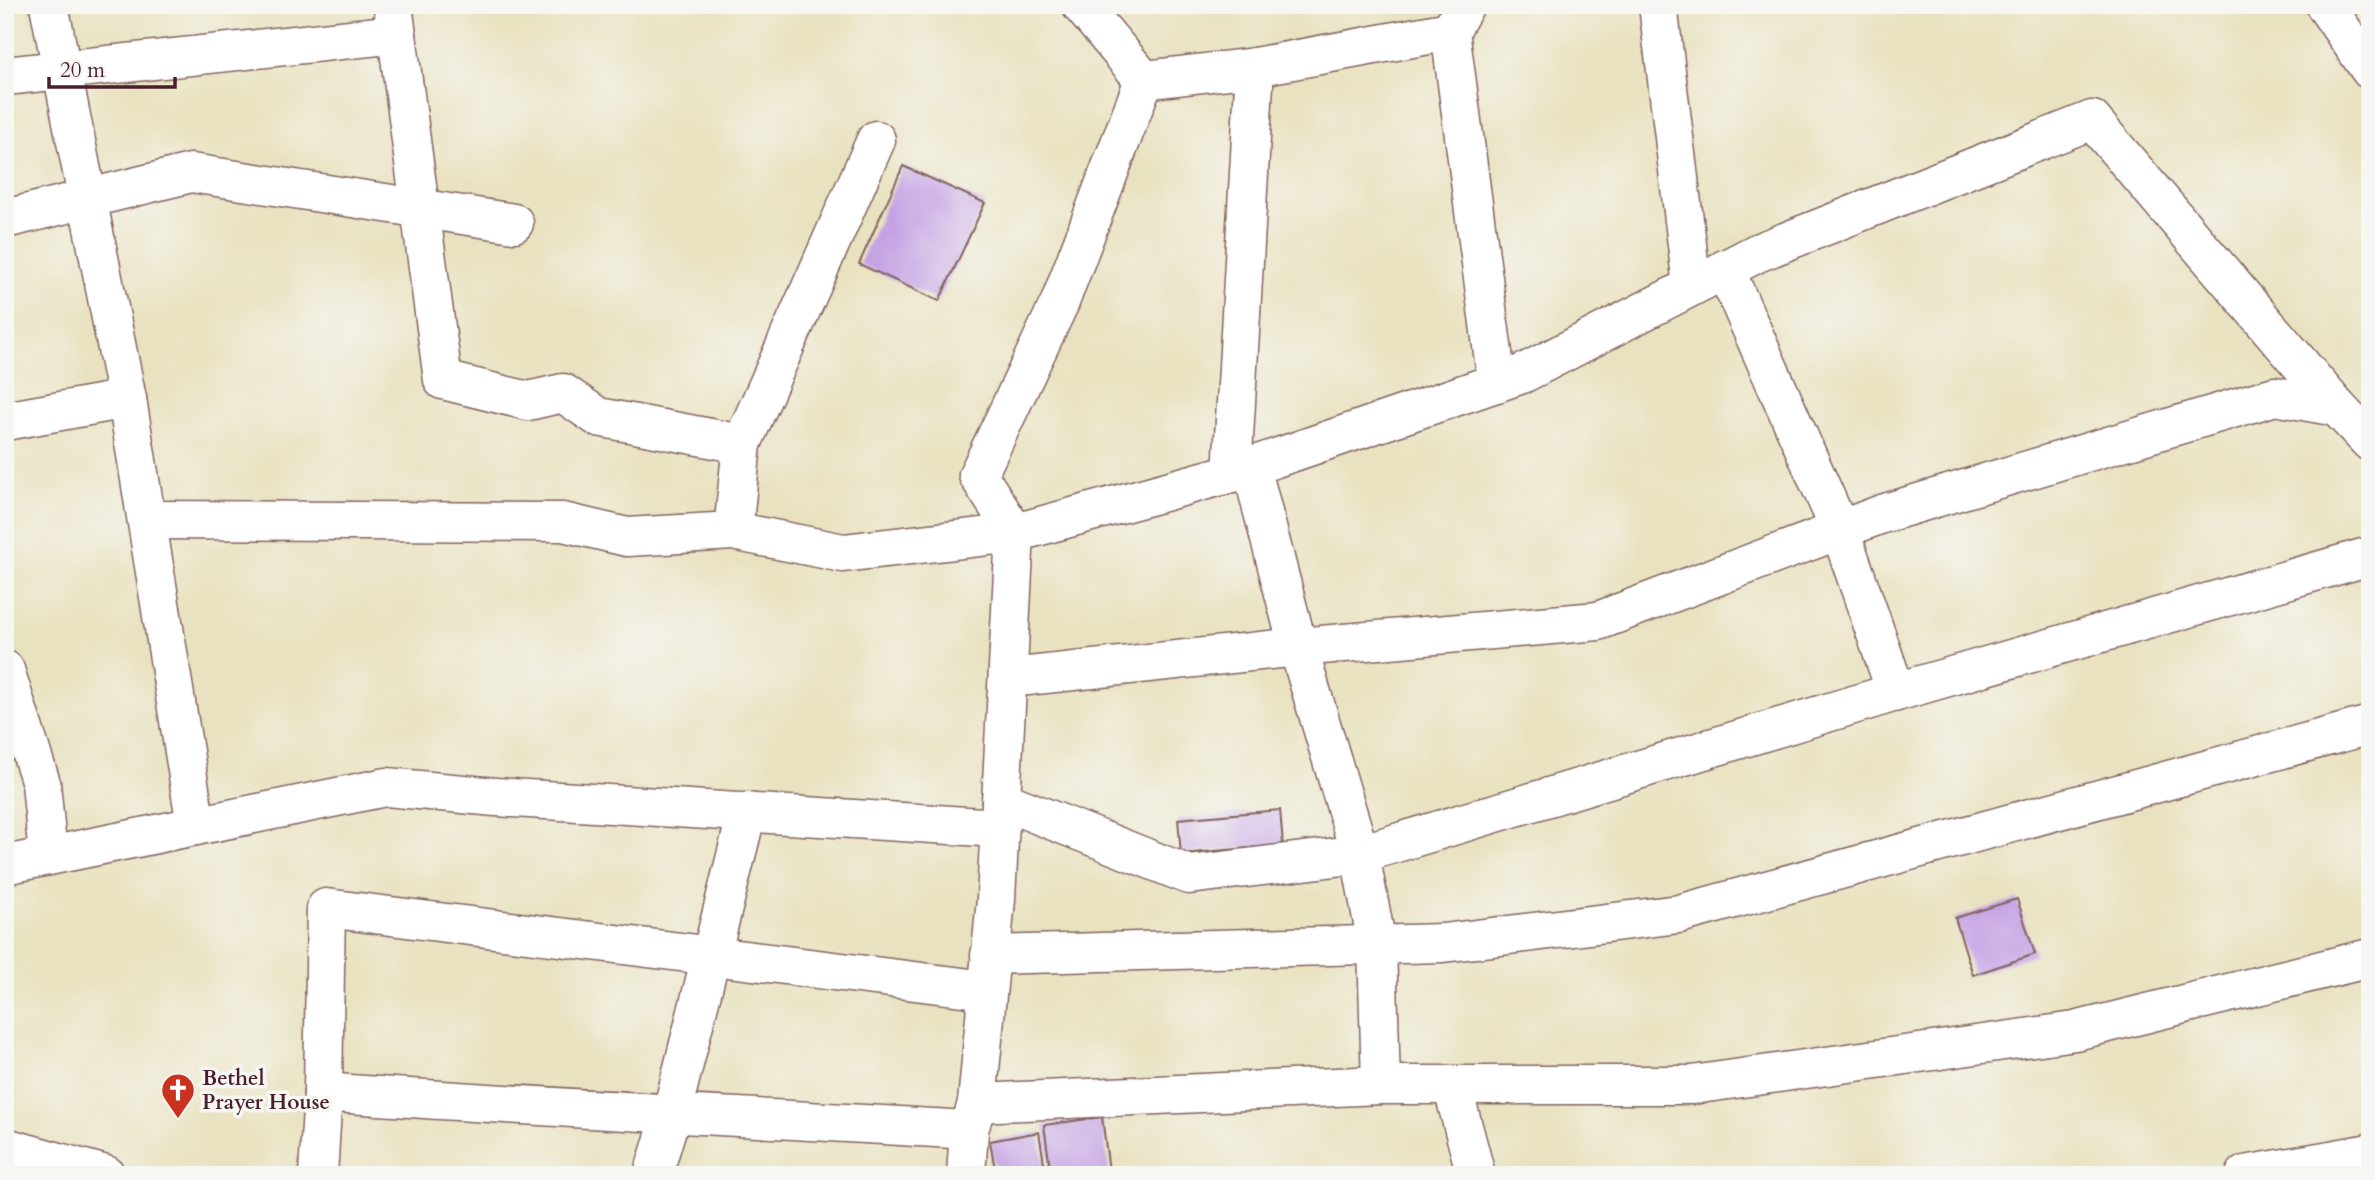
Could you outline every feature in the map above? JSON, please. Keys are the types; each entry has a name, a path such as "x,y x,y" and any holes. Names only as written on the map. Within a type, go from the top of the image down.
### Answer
{"street":[{"path":"49,5 127,398 196,826"},
{"path":"1081,5 1144,80"},
{"path":"1658,5 1709,278 1840,530 1896,692"},
{"path":"2325,5 2370,70"},
{"path":"1144,80 1255,67 1458,18 1497,383"},
{"path":"5,76 395,20 443,380 528,401 563,393 598,417 742,444"},
{"path":"1255,67 1241,469 1360,854 1377,945 1381,1085"},
{"path":"966,1175 996,899 1016,533 978,475 1060,302 1144,80"},
{"path":"147,520 563,522 627,537 733,531 843,552 1016,533 1241,469 1522,374 1757,253 2092,120 2337,407 2370,442"},
{"path":"733,531 742,444 876,140"},
{"path":"5,219 191,173 514,223"},
{"path":"1007,678 1598,621 1882,514 2275,396 2337,407"},
{"path":"5,421 127,398"},
{"path":"5,865 386,787 496,797 747,812 1000,814 1189,875 1360,854 1896,692 2370,556"},
{"path":"5,670 41,783 48,856"},
{"path":"318,1175 323,1092 326,908 711,956 989,973 1377,945 1443,943 1679,914 2370,725"},
{"path":"653,1175 672,1112 747,812"},
{"path":"323,1092 457,1102 672,1112 973,1116 1381,1085 1692,1085 2075,1031 2370,958"},
{"path":"1452,1085 1476,1175"},
{"path":"5,1147 106,1175"},
{"path":"2245,1175 2370,1153"}],"building":[{"path":"903,166 985,203 939,301 859,264"},
{"path":"1280,810 1283,845 1181,854 1178,819"},
{"path":"2017,899 2035,954 1973,975 1955,918"},
{"path":"1102,1117 1109,1171 1051,1175 1044,1125"},
{"path":"1039,1132 1046,1175 996,1175 990,1141"}],"place":[{"name":"Bethel Prayer House","path":"178,1120"}]}
